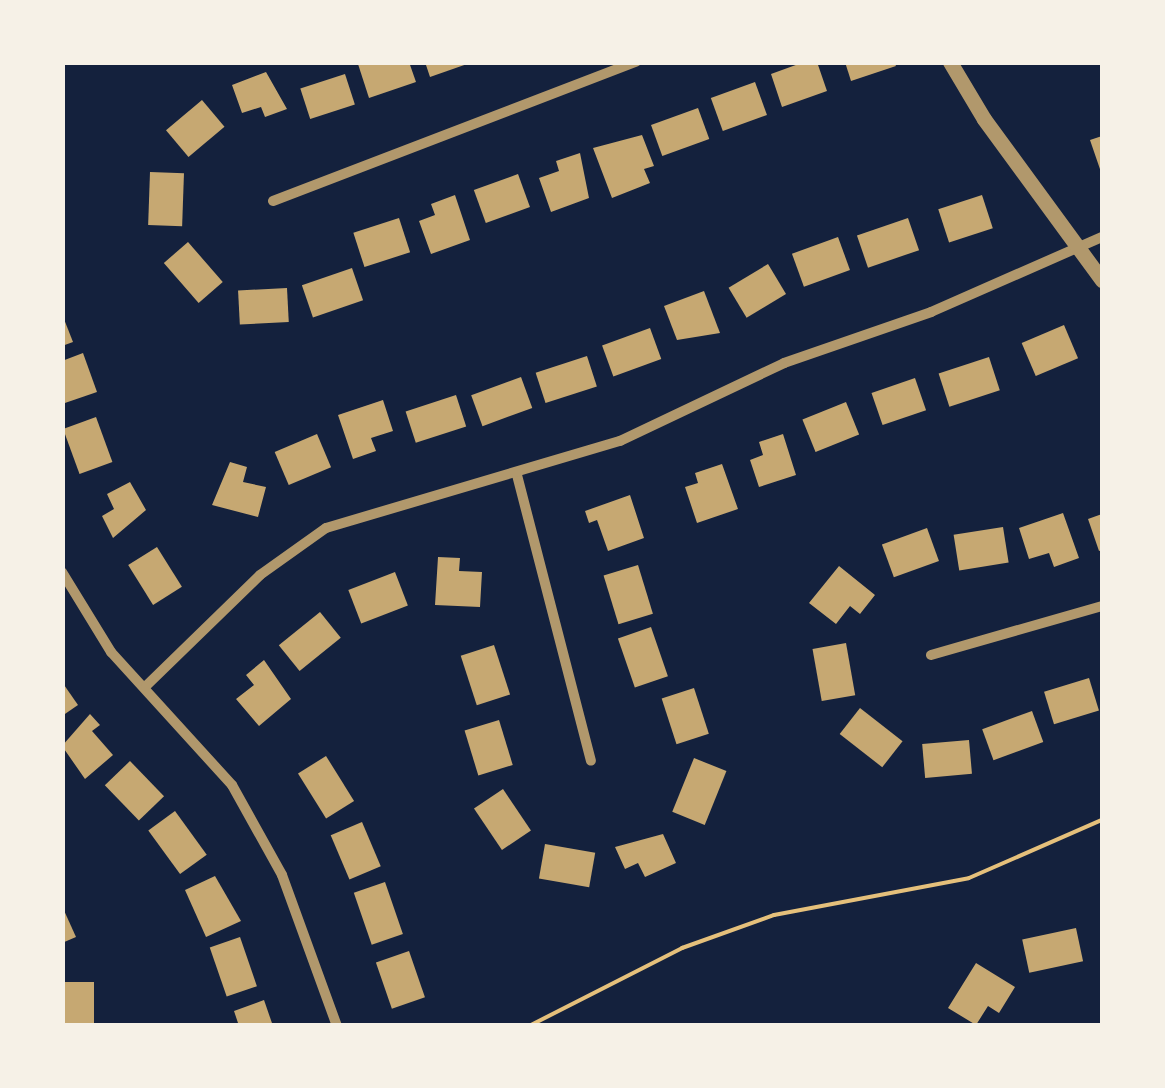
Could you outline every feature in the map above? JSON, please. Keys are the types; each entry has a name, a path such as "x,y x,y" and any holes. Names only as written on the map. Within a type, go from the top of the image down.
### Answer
{"street":[{"path":"274,200 636,62"},
{"path":"950,62 984,120 1083,247 1102,280"},
{"path":"146,686 260,575 326,528 383,506 517,475 620,441 784,363 931,312 1102,237"},
{"path":"517,475 590,761"},
{"path":"62,572 111,652 146,686 232,785 265,843 337,1026"},
{"path":"931,655 1102,606"}],"path":[{"path":"529,1026 682,948 774,915 969,878 1102,820"}],"building":[{"path":"409,62 416,82 369,98 358,64"},
{"path":"425,62 469,62 470,63 430,77"},
{"path":"804,62 817,62 827,91 782,107 771,74"},
{"path":"845,62 894,62 896,66 851,81"},
{"path":"266,72 287,109 265,117 261,107 242,113 232,85"},
{"path":"345,74 355,104 310,119 300,89"},
{"path":"755,82 767,115 723,131 711,98"},
{"path":"202,100 224,127 188,157 166,130"},
{"path":"698,108 709,139 662,156 651,125"},
{"path":"642,135 654,166 644,169 650,183 612,198 593,148"},
{"path":"1102,136 1102,175 1090,140"},
{"path":"580,153 589,198 551,212 539,178 559,171 556,161"},
{"path":"150,172 184,173 182,226 148,225"},
{"path":"518,174 530,207 486,223 474,190"},
{"path":"455,195 470,240 431,254 419,221 435,215 431,204"},
{"path":"982,195 993,228 949,243 938,209"},
{"path":"399,218 410,252 364,267 353,233"},
{"path":"908,218 919,250 868,268 857,236"},
{"path":"838,237 850,270 804,287 792,254"},
{"path":"188,242 223,282 199,303 164,263"},
{"path":"768,264 786,294 747,318 729,288"},
{"path":"352,268 363,300 313,317 302,285"},
{"path":"287,288 289,322 240,325 238,291"},
{"path":"704,291 720,333 677,340 664,306"},
{"path":"62,314 73,342 62,346"},
{"path":"1064,325 1078,358 1036,376 1022,343"},
{"path":"650,328 661,359 613,376 602,345"},
{"path":"83,353 97,392 62,404 62,361"},
{"path":"587,356 597,386 546,403 536,373"},
{"path":"989,357 1000,390 949,407 939,373"},
{"path":"521,377 532,408 482,426 471,395"},
{"path":"915,378 926,410 883,425 872,393"},
{"path":"456,395 466,426 416,443 406,411"},
{"path":"383,400 393,431 371,438 376,451 353,459 338,415"},
{"path":"846,402 859,434 816,452 802,420"},
{"path":"96,417 112,462 80,474 63,429"},
{"path":"317,434 331,467 289,485 275,452"},
{"path":"783,434 796,475 759,487 750,460 763,455 759,442"},
{"path":"230,462 247,467 243,482 266,487 258,517 212,505"},
{"path":"722,464 738,509 697,523 685,487 698,483 695,473"},
{"path":"130,482 146,510 113,538 102,516 114,509 107,494"},
{"path":"630,495 644,538 608,551 597,520 589,523 585,511"},
{"path":"1063,513 1079,558 1054,567 1049,553 1029,559 1019,528"},
{"path":"1102,514 1102,550 1099,551 1088,519"},
{"path":"1003,527 1009,563 959,570 954,535"},
{"path":"927,528 939,561 894,577 882,544"},
{"path":"157,547 182,587 153,605 128,565"},
{"path":"438,557 460,558 459,571 482,572 480,607 435,605"},
{"path":"638,565 653,614 618,624 604,576"},
{"path":"839,566 875,595 860,614 850,606 836,624 809,603"},
{"path":"395,572 408,606 361,624 348,590"},
{"path":"320,612 341,638 300,671 279,645"},
{"path":"651,627 668,676 635,688 618,638"},
{"path":"846,643 855,695 822,701 813,649"},
{"path":"494,645 510,694 477,705 461,656"},
{"path":"264,660 291,699 259,726 236,699 254,685 246,675"},
{"path":"1089,678 1099,711 1054,724 1044,692"},
{"path":"62,682 78,705 62,716"},
{"path":"694,688 709,734 676,744 662,699"},
{"path":"860,708 903,741 882,767 840,734"},
{"path":"1032,711 1043,742 993,760 982,729"},
{"path":"90,714 100,725 92,731 113,755 85,779 62,746"},
{"path":"499,720 513,765 478,775 465,731"},
{"path":"969,740 972,774 925,778 922,744"},
{"path":"326,756 354,801 326,818 298,773"},
{"path":"694,758 726,771 705,825 672,812"},
{"path":"130,761 164,796 139,821 105,785"},
{"path":"503,789 531,830 502,850 474,809"},
{"path":"175,811 207,855 180,874 148,830"},
{"path":"362,822 381,866 349,879 331,835"},
{"path":"663,834 676,863 645,877 638,863 625,869 615,847"},
{"path":"545,844 595,853 589,887 539,878"},
{"path":"215,876 241,921 206,937 185,890"},
{"path":"385,882 403,934 372,945 354,893"},
{"path":"62,906 76,937 62,943"},
{"path":"1076,928 1083,961 1029,973 1022,939"},
{"path":"240,937 257,986 227,997 210,947"},
{"path":"409,951 425,997 392,1009 376,962"},
{"path":"976,963 1015,987 999,1013 988,1006 976,1025 948,1008"},
{"path":"62,982 94,982 94,1026 62,1026"},
{"path":"264,1000 273,1026 239,1026 234,1011"}]}
